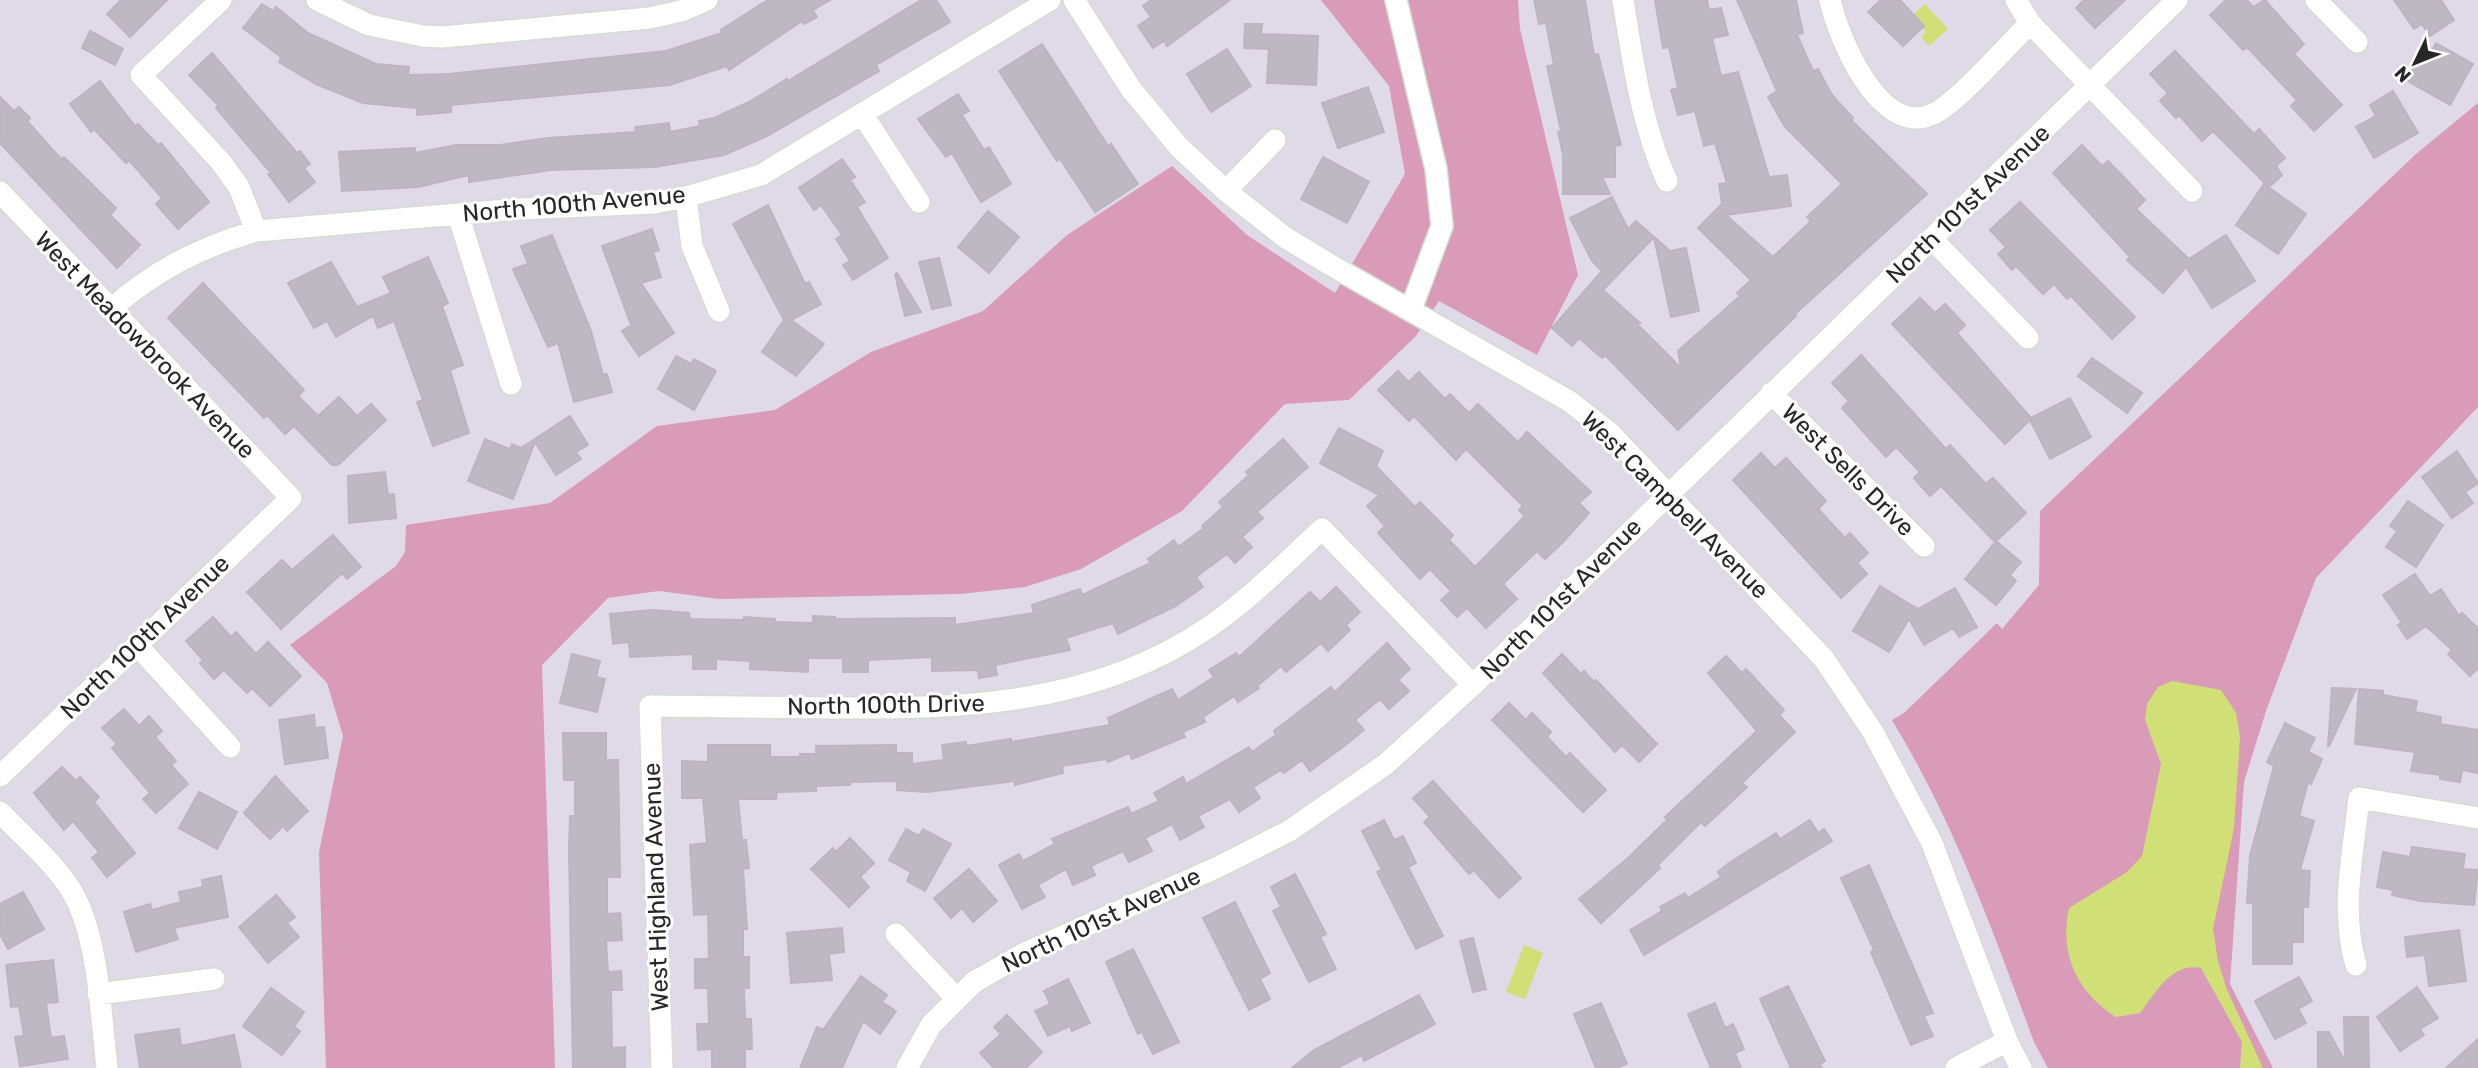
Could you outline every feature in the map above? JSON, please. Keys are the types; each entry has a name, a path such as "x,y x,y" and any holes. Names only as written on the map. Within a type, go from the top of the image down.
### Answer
{"street":[{"path":"221,0 141,75 220,160 239,187 256,231"},
{"path":"317,0 369,26 394,33 442,37 650,18 681,11 707,0"},
{"name":"North 100th Avenue","path":"111,309 140,283 168,266 226,239 256,231 458,214 654,203 686,197 761,175 1050,0"},
{"name":"West Campbell Avenue","path":"1074,0 1131,89 1179,146 1226,191 1286,237 1569,401 1610,433 1825,659 1873,732 1932,844 2007,1041 2021,1068"},
{"path":"1396,0 1436,169 1442,226 1411,309"},
{"path":"1623,0 1644,119 1651,144 1667,181"},
{"path":"1830,0 1843,44 1869,87 1894,111 1916,118 1940,111 2030,23"},
{"path":"2016,0 2030,23 2193,191"},
{"name":"North 101st Avenue","path":"907,1068 932,1025 974,982 1013,960 1248,853 1308,819 1386,764 1473,685 2177,0"},
{"path":"2316,0 2357,42"},
{"path":"863,115 919,202"},
{"path":"1226,191 1275,140"},
{"name":"West Meadowbrook Avenue","path":"0,192 291,498"},
{"path":"686,197 692,246 719,311"},
{"path":"458,214 511,384"},
{"path":"1931,239 2028,338"},
{"name":"West Sells Drive","path":"1771,393 1924,546"},
{"name":"North 100th Avenue","path":"0,776 291,498"},
{"name":"North 100th Drive","path":"650,706 960,708 1060,692 1147,662 1209,627 1322,529 1473,685"},
{"path":"136,645 230,747"},
{"name":"West Highland Avenue","path":"650,706 662,1068"},
{"path":"2356,965 2348,937 2348,902 2359,799 2478,818"},
{"path":"0,812 61,877 77,901 87,929 107,1068"},
{"path":"896,934 956,998"},
{"path":"98,994 214,979"},
{"path":"1956,1068 2007,1041"}],"shaded area":[{"path":"1321,0 1518,0 1520,29 1578,275 1537,355 1439,301 1416,336 1349,400 1285,404 1182,511 1081,569 1025,587 960,594 719,599 659,591 608,598 542,665 555,1068 326,1068 319,852 343,736 327,683 290,645 396,566 405,552 406,525 550,503 657,426 775,410 871,352 983,311 1067,235 1172,166 1247,235 1335,293 1405,174 1389,86"},
{"path":"1925,4 1948,29 1929,46 1921,37 1926,32 1912,16"},
{"path":"2478,103 2478,407 2316,578 2266,711 2244,782 2230,984 2273,1068 2048,1068 2034,1042 1953,837 1892,720 1904,713 1997,623 2002,629 2039,585 2040,511 2416,154"},
{"path":"2172,681 2221,690 2236,713 2240,737 2234,828 2213,929 2218,961 2227,990 2263,1068 2240,1068 2242,1042 2201,968 2190,967 2173,974 2158,988 2140,1013 2116,1017 2102,1007 2081,984 2069,956 2069,908 2127,872 2142,856 2161,764 2145,720 2147,704 2158,687"},
{"path":"1524,945 1543,953 1525,999 1506,992"}],"building":[{"path":"121,0 167,0 130,37 107,14"},
{"path":"768,0 830,0 813,10 817,17 804,24 802,21 729,70 727,66 670,85 451,105 451,112 417,115 417,108 363,103 316,84 279,62 281,57 243,28 262,4 273,11 276,7 308,33 376,64 409,67 408,75 449,74 666,51 722,33 721,30"},
{"path":"921,0 936,0 950,22 876,65 879,71 765,137 724,155 655,167 551,170 469,182 469,175 418,187 342,191 339,152 415,148 415,153 456,145 500,145 548,138 636,132 635,127 669,123 670,132 700,126 699,121 714,118 749,102 787,79 788,81"},
{"path":"1151,0 1230,0 1167,46 1164,41 1153,48 1138,26 1151,17 1143,6"},
{"path":"1534,0 1585,0 1594,55 1598,54 1621,145 1615,146 1615,177 1602,177 1610,194 1563,194 1563,155 1558,132 1561,131 1547,66 1554,65 1546,23 1539,24"},
{"path":"1655,0 1707,0 1709,10 1721,8 1728,35 1712,38 1721,76 1738,72 1769,177 1787,175 1791,206 1726,215 1773,257 1811,221 1807,217 1842,184 1785,127 1768,97 1777,91 1737,0 1796,0 1803,33 1797,35 1813,71 1818,69 1832,95 1853,118 1851,120 1927,194 1794,315 1796,316 1678,430 1605,355 1602,358 1579,338 1572,346 1552,328 1602,271 1592,261 1570,218 1612,197 1628,229 1636,221 1670,251 1686,248 1699,311 1671,317 1654,237 1603,290 1640,323 1637,324 1681,368 1678,351 1740,296 1737,293 1751,280 1698,228 1722,204 1719,184 1727,183 1715,143 1704,146 1695,111 1678,115 1671,90 1678,88 1669,47 1663,48"},
{"path":"1881,0 1900,0 1924,26 1903,46 1868,12"},
{"path":"2084,0 2125,0 2095,28 2076,8"},
{"path":"2226,0 2247,0 2253,7 2265,0 2304,44 2294,54 2342,105 2314,131 2291,106 2297,100 2247,47 2243,50 2210,15"},
{"path":"2394,0 2441,0 2454,20 2430,36 2422,24 2414,29"},
{"path":"1245,24 1262,24 1261,34 1318,36 1316,85 1267,83 1269,49 1244,48"},
{"path":"90,31 123,49 115,65 82,48"},
{"path":"2436,43 2473,64 2450,105 2404,79 2415,60 2424,65"},
{"path":"1042,44 1108,146 1111,144 1138,184 1095,212 1060,159 1057,161 999,71"},
{"path":"1227,49 1251,86 1211,112 1187,74"},
{"path":"2175,51 2254,134 2259,129 2285,158 2276,166 2282,175 2269,187 2213,131 2202,141 2179,115 2176,118 2160,101 2168,93 2150,74"},
{"path":"212,53 297,153 300,151 310,164 304,168 315,182 289,202 268,174 271,173 216,108 218,105 189,75"},
{"path":"100,81 135,126 138,124 158,145 161,143 209,202 178,229 156,204 162,198 129,160 126,163 94,129 91,132 70,104"},
{"path":"1368,87 1384,132 1338,148 1322,103"},
{"path":"2393,91 2418,133 2374,158 2356,127 2376,116 2370,105"},
{"path":"958,94 969,111 962,115 984,150 989,147 1011,184 981,202 952,153 946,157 918,119"},
{"path":"0,97 14,111 19,107 30,118 27,121 61,159 64,157 116,208 110,215 140,245 117,268 0,143"},
{"path":"2082,145 2102,166 2108,161 2120,173 2145,200 2136,209 2189,259 2226,235 2255,281 2212,308 2186,267 2163,293 2127,260 2130,257 2053,173"},
{"path":"1323,157 1369,182 1347,223 1301,199"},
{"path":"842,159 855,177 850,180 865,202 857,207 888,258 853,280 843,265 850,261 836,239 842,235 821,205 814,210 799,188"},
{"path":"2264,184 2306,214 2278,254 2236,225"},
{"path":"2020,202 2135,317 2112,339 2071,296 2067,299 2054,284 2043,294 2016,266 2012,270 1998,254 2006,247 1990,230"},
{"path":"768,205 805,284 809,282 821,304 791,320 824,344 796,376 762,352 784,320 733,224"},
{"path":"988,211 1019,237 989,273 958,247"},
{"path":"652,229 659,250 653,252 661,277 641,283 674,333 639,356 622,331 631,325 602,246"},
{"path":"552,235 591,331 603,375 607,374 612,392 574,402 558,343 548,347 513,269 528,264 521,246"},
{"path":"428,257 448,303 442,306 463,365 450,370 469,433 433,446 417,402 423,400 394,321 378,328 373,316 336,337 327,321 314,328 288,283 331,262 357,307 391,293 383,277"},
{"path":"939,258 951,305 932,309 919,262"},
{"path":"897,273 921,312 905,316 895,274"},
{"path":"203,283 304,390 298,396 318,416 339,397 357,416 371,404 386,420 338,465 332,465 294,426 285,434 267,415 264,418 168,318"},
{"path":"1920,298 1935,313 1945,304 1965,325 1957,333 2031,418 2070,398 2091,437 2050,459 2030,420 2005,444 1892,324"},
{"path":"1861,355 1946,449 1950,445 1986,484 1993,478 2026,513 1995,542 1941,486 1930,496 1914,478 1920,472 1896,447 1886,457 1842,408 1849,401 1832,383"},
{"path":"676,356 691,364 694,359 716,371 694,410 658,389"},
{"path":"2092,358 2142,393 2127,413 2078,376"},
{"path":"1398,371 1409,382 1419,372 1445,399 1450,394 1469,413 1478,404 1518,442 1527,432 1591,492 1579,503 1589,513 1563,542 1545,559 1537,551 1503,584 1517,599 1486,628 1467,608 1457,617 1441,600 1451,591 1430,569 1420,579 1378,533 1385,526 1367,506 1379,495 1320,463 1339,428 1383,451 1376,466 1415,507 1420,502 1453,535 1449,540 1475,567 1525,516 1519,510 1523,506 1466,449 1456,460 1414,416 1409,421 1378,390"},
{"path":"570,416 588,445 576,452 581,459 556,475 535,442 513,499 468,481 485,439 510,449 512,444 521,448"},
{"path":"1283,439 1308,467 1257,512 1263,518 1242,537 1252,547 1235,563 1227,554 1196,577 1203,587 1176,606 1118,634 1113,623 1066,638 1070,650 995,665 997,675 979,678 978,670 932,671 932,657 868,660 868,672 843,672 843,658 808,658 808,672 750,669 750,661 716,659 716,669 693,669 693,654 630,657 629,642 613,644 610,614 652,610 689,613 690,619 744,620 744,617 775,619 775,622 813,623 813,616 835,619 955,618 955,625 1034,613 1032,605 1080,589 1082,595 1151,563 1148,559 1174,540 1178,547 1204,528 1202,526 1223,507 1219,502 1249,475 1246,472"},
{"path":"2457,451 2478,483 2465,492 2473,503 2452,518 2422,477"},
{"path":"1761,453 1775,468 1786,458 1826,501 1818,509 1845,538 1850,533 1868,553 1857,563 1867,574 1841,598 1733,480"},
{"path":"385,472 388,495 394,494 396,518 349,523 348,476"},
{"path":"2408,501 2443,525 2416,567 2386,547 2397,531 2390,526"},
{"path":"333,535 361,567 347,579 342,573 281,629 247,592 282,560 292,570"},
{"path":"1996,541 2021,562 2010,575 2016,581 1996,605 1965,579"},
{"path":"2415,574 2430,596 2441,589 2459,616 2462,613 2478,628 2478,668 2470,676 2448,654 2452,650 2426,626 2407,639 2398,625 2402,623 2383,595"},
{"path":"1880,586 1918,609 1955,588 1977,627 1959,637 1953,628 1924,645 1909,619 1889,652 1853,631"},
{"path":"1336,587 1360,612 1346,625 1350,630 1328,651 1321,643 1286,672 1281,666 1257,686 1259,688 1238,702 1234,696 1203,717 1205,722 1183,732 1185,737 1132,759 1129,753 1108,762 1106,759 1062,766 1063,773 1015,785 1015,781 927,792 897,790 897,781 850,782 850,785 816,786 816,791 777,792 776,799 738,799 742,840 746,840 749,868 743,869 747,929 743,929 743,957 749,957 749,988 744,988 745,1019 751,1019 752,1049 745,1049 745,1068 712,1068 712,1049 698,1050 697,1024 709,1024 708,988 695,988 695,959 709,959 708,914 694,915 690,845 707,843 703,798 682,798 682,761 708,762 708,745 770,745 770,757 800,757 800,754 816,754 816,746 896,745 896,753 912,753 912,764 944,760 942,745 966,742 966,746 1011,739 1011,742 1110,725 1108,718 1172,689 1178,700 1214,677 1209,670 1236,653 1239,657 1310,592 1320,602"},
{"path":"213,617 231,637 236,632 256,654 268,642 301,676 270,706 252,688 247,693 224,670 214,679 200,663 203,660 186,641"},
{"path":"1387,643 1410,669 1398,680 1409,691 1389,709 1380,699 1355,720 1364,730 1343,747 1310,771 1302,760 1284,773 1281,770 1253,787 1260,798 1239,812 1230,799 1198,816 1204,827 1180,840 1172,824 1145,838 1152,851 1129,862 1123,851 1091,866 1095,875 1073,885 1066,869 1038,885 1045,897 1022,909 999,865 1019,854 1023,861 1055,844 1052,839 1128,807 1131,814 1159,801 1154,793 1183,777 1186,784 1249,747 1252,752 1276,735 1274,731 1331,687 1335,692"},
{"path":"572,654 600,661 596,677 605,679 597,712 560,703"},
{"path":"1562,654 1581,674 1584,671 1594,682 1596,680 1657,744 1639,762 1622,745 1615,752 1543,673"},
{"path":"1726,656 1742,673 1746,669 1784,710 1779,715 1795,732 1742,783 1747,787 1705,826 1701,822 1658,865 1660,868 1601,923 1579,899 1629,857 1667,820 1665,817 1757,731 1708,673"},
{"path":"2332,688 2356,689 2328,746"},
{"path":"2359,689 2383,691 2383,695 2417,701 2415,712 2441,717 2440,724 2478,730 2478,773 2462,770 2460,782 2440,779 2440,775 2411,771 2415,752 2355,744"},
{"path":"1509,703 1526,720 1532,713 1551,732 1547,737 1566,757 1570,753 1606,790 1583,812 1492,720"},
{"path":"124,709 139,726 149,716 162,731 155,737 176,761 171,765 188,784 156,813 143,799 150,793 112,748 117,744 102,728"},
{"path":"314,715 315,728 324,727 328,758 285,764 279,720"},
{"path":"2285,723 2315,738 2308,752 2322,759 2311,784 2308,782 2299,816 2314,821 2300,870 2310,871 2308,907 2303,907 2303,942 2292,942 2292,964 2253,964 2253,903 2247,903 2250,856 2274,766 2267,762"},
{"path":"563,733 606,733 606,760 618,760 620,877 607,877 607,914 620,913 622,940 606,941 608,972 621,971 622,990 611,990 612,1048 625,1047 625,1068 573,1068 569,849 570,816 575,816 575,780 564,780"},
{"path":"62,767 76,781 80,777 99,797 94,802 135,853 107,877 92,858 99,852 73,821 64,830 34,793"},
{"path":"275,776 308,811 287,831 283,826 270,839 244,813"},
{"path":"1433,781 1521,878 1499,898 1474,870 1469,874 1424,822 1430,817 1413,798"},
{"path":"199,792 237,812 217,849 179,828"},
{"path":"1384,820 1394,840 1403,836 1416,863 1408,867 1443,936 1416,949 1377,872 1382,870 1362,831"},
{"path":"1810,820 1818,833 1824,829 1832,841 1644,955 1630,930 1662,911 1660,907 1685,893 1688,898 1721,877 1718,872 1729,863 1776,833 1780,839"},
{"path":"906,829 919,836 923,829 951,844 925,891 907,881 911,872 889,860"},
{"path":"850,838 874,863 860,877 869,887 849,907 811,869 833,848 836,852"},
{"path":"2412,847 2465,854 2463,869 2478,870 2474,905 2420,901 2392,895 2393,890 2377,887 2383,852 2410,857"},
{"path":"1869,865 1933,1013 1924,1016 1933,1036 1911,1045 1871,952 1874,950 1841,878"},
{"path":"969,869 997,901 973,922 962,908 951,918 934,898"},
{"path":"1295,874 1326,934 1320,937 1336,969 1309,982 1273,911 1281,907 1271,887"},
{"path":"221,876 228,917 174,928 178,939 136,952 124,912 150,904 152,910 181,902 179,892 203,887 202,880"},
{"path":"23,892 44,929 8,949 0,934 0,904"},
{"path":"276,895 295,917 287,923 299,937 268,963 239,927"},
{"path":"1235,902 1270,973 1260,979 1270,999 1249,1010 1203,918"},
{"path":"842,928 844,952 829,954 832,980 791,983 787,933"},
{"path":"2459,930 2466,981 2429,986 2425,955 2407,957 2405,937"},
{"path":"1473,938 1486,989 1473,992 1460,941"},
{"path":"1133,949 1179,1042 1153,1054 1142,1032 1138,1034 1106,962"},
{"path":"53,960 58,1002 46,1003 51,1038 64,1036 68,1059 20,1066 15,1037 24,1036 19,1006 11,1007 6,965"},
{"path":"861,976 887,995 882,1002 896,1011 880,1034 863,1021 842,1068 800,1068 817,1027 823,1030"},
{"path":"2299,977 2312,1001 2298,1009 2306,1023 2275,1039 2255,1001"},
{"path":"1068,979 1090,1023 1072,1031 1070,1026 1048,1036 1035,1011 1050,1004 1044,991"},
{"path":"1788,986 1825,1061 1820,1064 1822,1068 1791,1068 1760,999"},
{"path":"2417,987 2438,1018 2420,1029 2424,1035 2400,1051 2377,1017"},
{"path":"271,988 304,1012 294,1027 300,1031 282,1055 243,1026"},
{"path":"1419,995 1435,1024 1364,1061 1362,1055 1337,1068 1292,1068 1314,1050"},
{"path":"1601,1003 1627,1064 1616,1068 1596,1068 1574,1014"},
{"path":"1715,1003 1725,1028 1733,1024 1744,1049 1735,1053 1741,1068 1711,1068 1688,1014"},
{"path":"1007,1015 1042,1052 1026,1068 994,1068 980,1053 1001,1034 994,1027"},
{"path":"2344,1017 2368,1017 2369,1068 2318,1068 2318,1032 2329,1032 2345,1062"},
{"path":"179,1029 181,1046 234,1035 241,1068 140,1068 135,1035"},
{"path":"2478,1039 2478,1068 2446,1068"}]}
